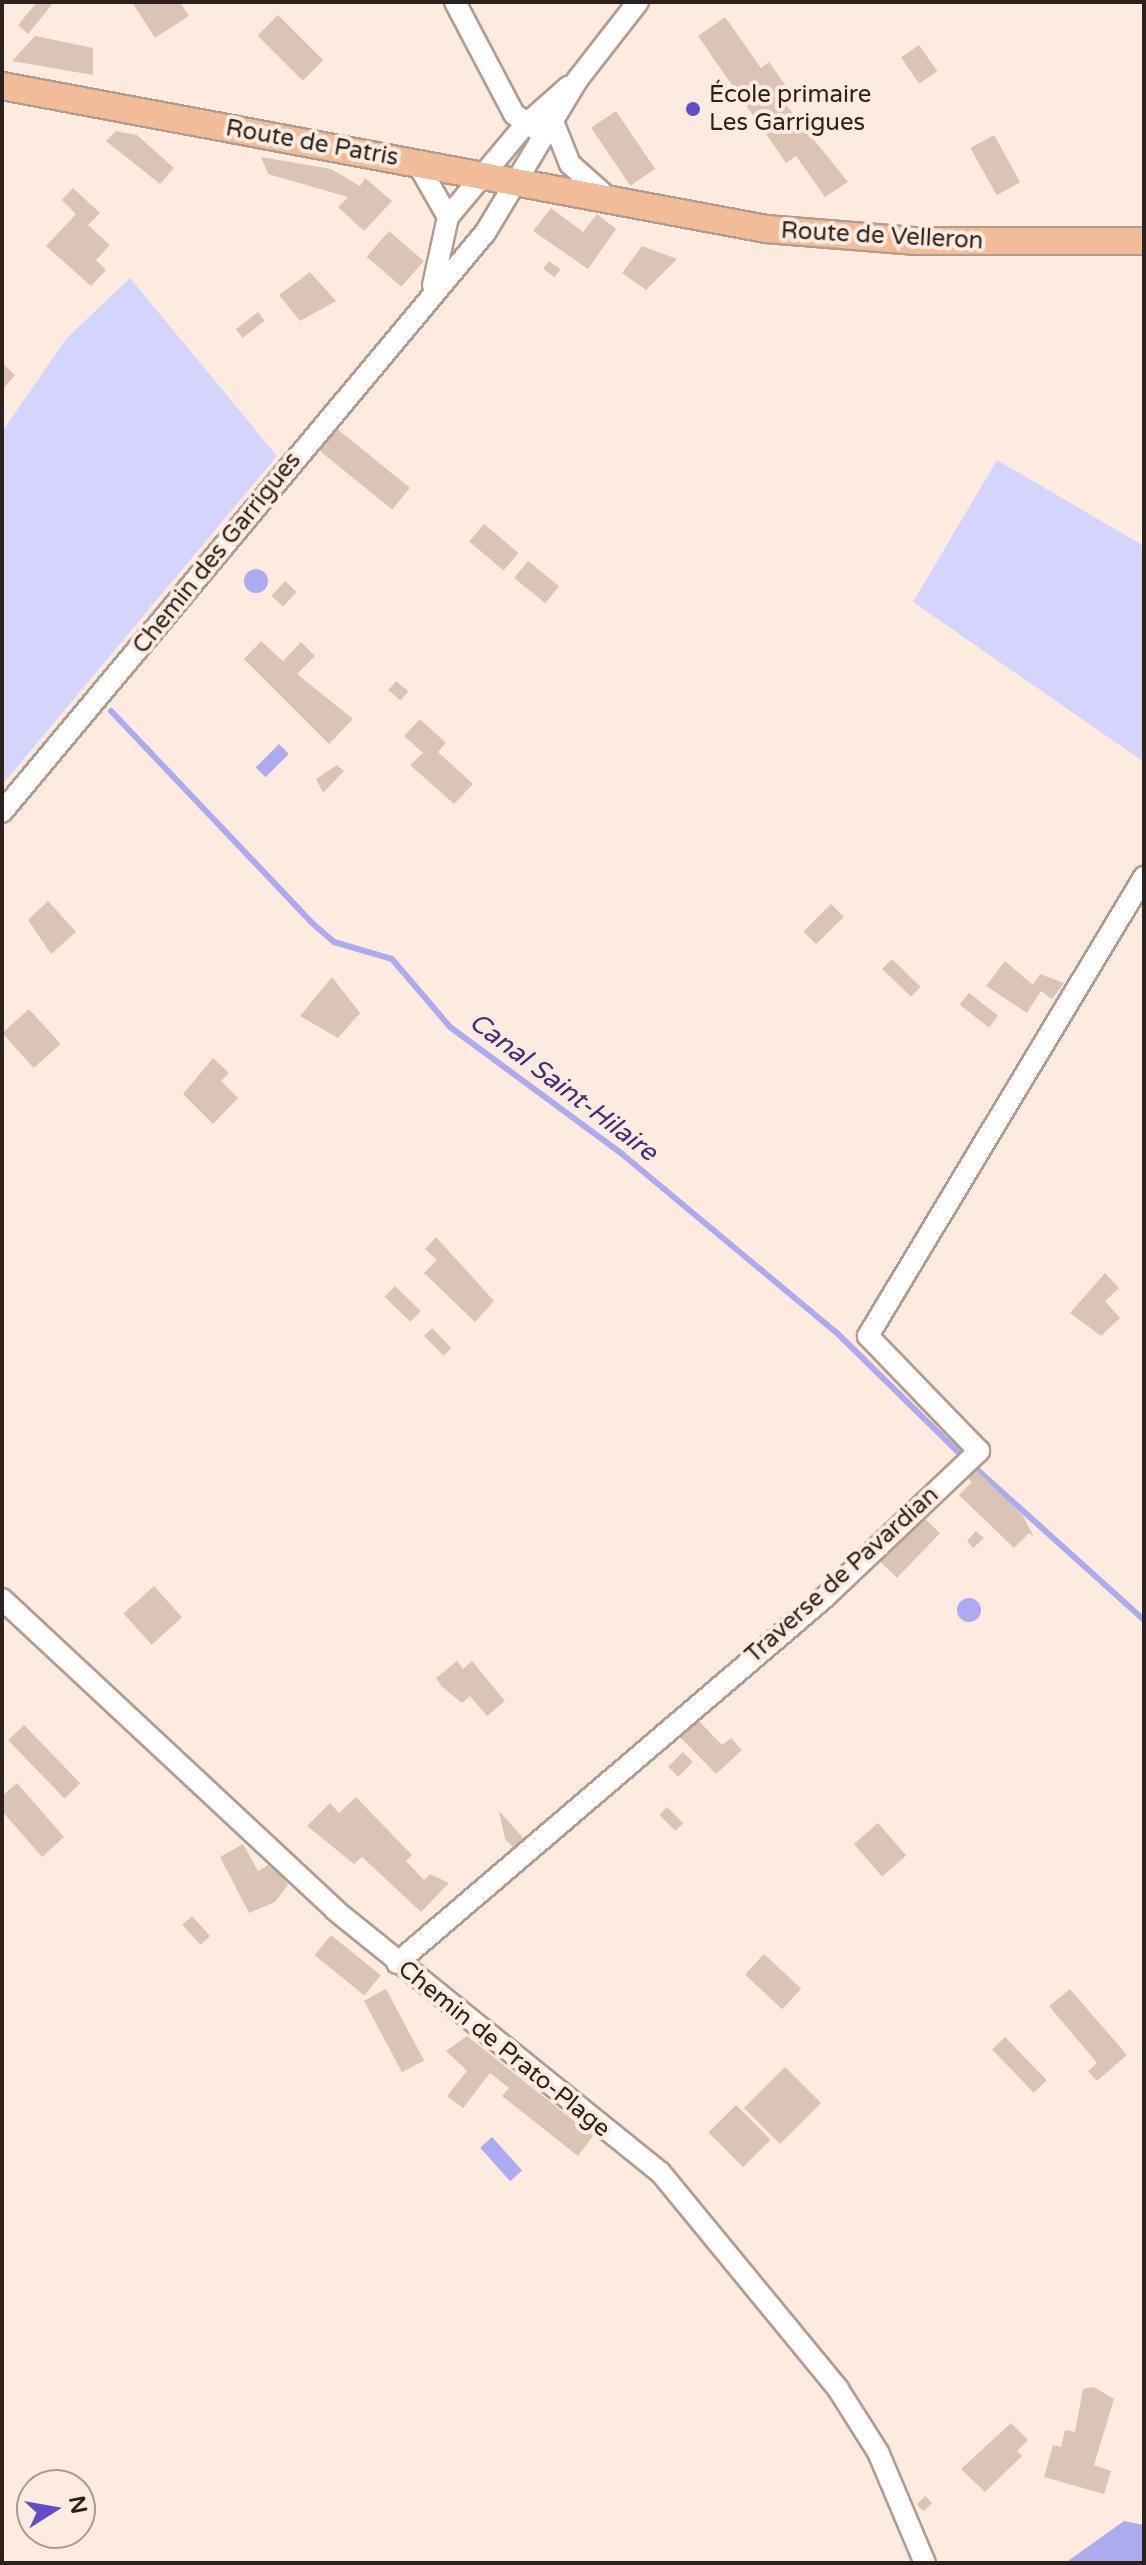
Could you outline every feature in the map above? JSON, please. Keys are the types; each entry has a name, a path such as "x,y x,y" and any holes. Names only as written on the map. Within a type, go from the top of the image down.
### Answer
{"main road":[{"name":"Route de Patris","path":"2,86 416,161 621,207"},
{"name":"Route de Velleron","path":"621,207 836,237 1144,241"}],"street":[{"path":"455,2 524,126 551,128 570,164 621,207"},
{"name":"Chemin des Garrigues","path":"2,812 430,292 485,233 578,79 638,2"},
{"name":"Chemin des Garrigues","path":"430,292 448,217 479,176 524,126 578,79"},
{"path":"416,161 448,217"},
{"name":"Traverse de Pavardian","path":"397,1963 824,1598 979,1451 868,1336 1144,877"},
{"name":"Chemin de Prato-Plage","path":"2,1599 397,1963 660,2172 838,2389 878,2452 925,2563"}],"shaded area":[{"path":"130,278 277,456 2,785 2,432 66,339"},
{"path":"997,460 1144,546 1144,762 913,602"}],"water":[{"path":"251,569 261,569 268,576 268,586 261,593 251,593 244,586 244,576"},
{"path":"279,744 289,754 266,777 256,767"},
{"path":"969,1598 980,1605 981,1610 974,1621 969,1622 958,1615 957,1610 964,1599"},
{"path":"492,2137 522,2170 510,2181 480,2148"},
{"path":"1124,2521 1144,2525 1144,2563 1065,2563"}],"building":[{"path":"37,2 54,2 28,34 18,25"},
{"path":"132,2 180,2 189,16 155,38"},
{"path":"278,15 323,60 303,81 257,36"},
{"path":"725,17 761,68 769,62 791,93 782,100 848,182 825,197 796,156 786,163 698,36"},
{"path":"35,36 93,48 93,75 12,61"},
{"path":"919,45 937,71 919,84 901,58"},
{"path":"616,111 655,169 630,186 591,128"},
{"path":"116,131 137,135 174,168 160,184 106,141"},
{"path":"994,135 1020,182 997,195 970,148"},
{"path":"261,157 331,169 360,186 365,178 392,201 364,231 338,207 348,197 268,174"},
{"path":"73,188 100,213 88,225 110,245 96,260 106,270 91,286 46,246 76,214 62,200"},
{"path":"551,208 583,232 597,214 616,229 588,269 533,231"},
{"path":"389,231 424,261 401,287 367,257"},
{"path":"642,246 677,259 646,290 622,273"},
{"path":"549,261 560,269 554,277 543,269"},
{"path":"310,272 336,301 300,321 279,295"},
{"path":"258,312 265,321 243,338 236,329"},
{"path":"2,363 15,375 2,390"},
{"path":"336,428 410,488 392,510 318,450"},
{"path":"484,524 518,553 504,571 469,542"},
{"path":"528,561 559,586 545,603 514,578"},
{"path":"285,581 297,592 283,607 271,596"},
{"path":"261,641 283,661 301,642 315,656 297,674 353,719 329,744 244,659"},
{"path":"396,681 408,691 401,700 388,690"},
{"path":"420,719 446,743 438,752 473,784 454,804 410,765 423,753 404,736"},
{"path":"337,765 344,771 323,793 316,779"},
{"path":"48,901 76,932 51,954 28,920"},
{"path":"831,904 844,917 816,944 803,932"},
{"path":"892,959 921,987 911,997 882,969"},
{"path":"1005,961 1033,985 1040,974 1064,983 1052,999 1041,991 1027,1013 986,986"},
{"path":"332,977 360,1013 338,1038 300,1016"},
{"path":"969,993 998,1016 989,1028 960,1005"},
{"path":"29,1009 60,1044 34,1068 2,1033"},
{"path":"213,1058 229,1073 221,1081 238,1098 213,1124 183,1094"},
{"path":"436,1237 494,1301 475,1322 424,1273 437,1260 425,1249"},
{"path":"1105,1273 1119,1288 1105,1301 1120,1318 1101,1336 1070,1313"},
{"path":"395,1286 421,1311 410,1322 385,1297"},
{"path":"432,1328 451,1348 444,1356 424,1336"},
{"path":"972,1466 1023,1516 1034,1537 1029,1533 1014,1548 959,1495 972,1482 964,1475"},
{"path":"917,1511 940,1533 897,1578 874,1556"},
{"path":"976,1531 984,1538 973,1548 967,1541"},
{"path":"154,1586 182,1617 152,1645 124,1613"},
{"path":"457,1661 463,1669 472,1661 505,1701 487,1716 470,1696 462,1703 436,1678"},
{"path":"697,1719 722,1745 731,1738 742,1750 716,1774 678,1735"},
{"path":"24,1725 80,1783 64,1799 8,1740"},
{"path":"683,1752 693,1762 678,1777 668,1767"},
{"path":"17,1783 64,1837 42,1857 2,1811 2,1796"},
{"path":"356,1797 412,1855 406,1861 424,1880 430,1874 449,1883 421,1912 362,1857 354,1864 307,1826 330,1803 339,1813"},
{"path":"667,1807 683,1823 675,1831 659,1815"},
{"path":"499,1811 525,1840 515,1849 505,1839"},
{"path":"878,1823 906,1855 882,1876 854,1844"},
{"path":"243,1844 258,1871 272,1863 288,1885 275,1902 249,1913 220,1857"},
{"path":"192,1916 210,1936 200,1945 182,1925"},
{"path":"331,1935 381,1975 364,1995 315,1955"},
{"path":"764,1954 801,1989 782,2009 745,1974"},
{"path":"386,1989 424,2061 402,2072 364,2001"},
{"path":"1070,1989 1127,2055 1097,2081 1088,2071 1097,2063 1049,2006"},
{"path":"467,2036 593,2136 578,2156 502,2096 509,2088 490,2073 463,2108 447,2096 467,2071 446,2051"},
{"path":"1005,2037 1047,2080 1034,2093 992,2050"},
{"path":"785,2067 821,2103 780,2144 744,2108"},
{"path":"736,2105 771,2140 743,2167 708,2133"},
{"path":"1094,2387 1114,2399 1094,2465 1111,2471 1104,2494 1044,2477 1053,2445 1061,2447 1065,2430 1075,2432 1083,2389"},
{"path":"1011,2423 1028,2440 1017,2451 1022,2456 985,2492 961,2469"},
{"path":"925,2496 932,2503 924,2512 917,2504"}],"waterway":[{"name":"Canal Saint-Hilaire","path":"111,711 311,922 334,942 392,959 450,1027 622,1154 836,1332 964,1458"},
{"name":"Canal Saint-Hilaire","path":"972,1465 1144,1620"}],"place":[{"name":"École primaire Les Garrigues","path":"693,109"}]}
